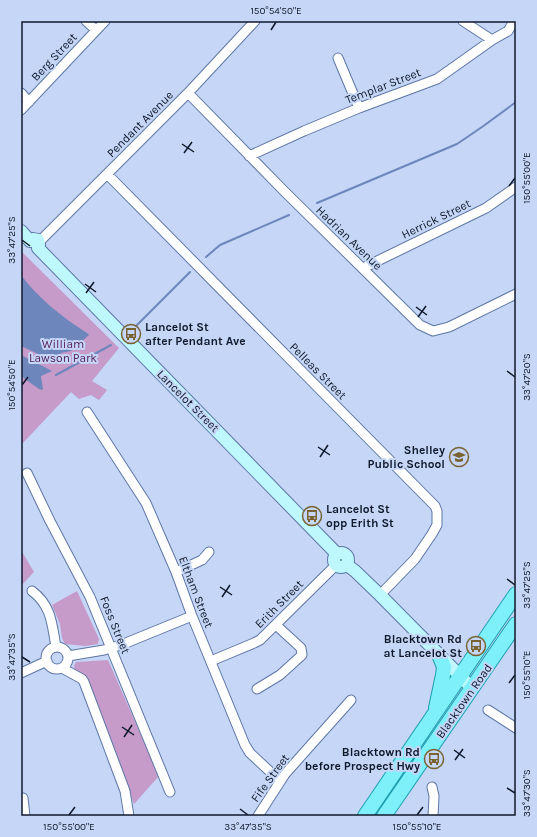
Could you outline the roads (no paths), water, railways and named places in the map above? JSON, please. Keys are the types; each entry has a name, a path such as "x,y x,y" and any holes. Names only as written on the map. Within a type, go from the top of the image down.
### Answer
{"main road":[{"path":"365,816 516,594"},
{"name":"Blacktown Road","path":"384,816 516,624"},
{"path":"434,714 444,667 440,657"},
{"path":"391,816 394,801"}],"street":[{"path":"86,21 96,30"},
{"name":"Berg Street","path":"21,110 105,21"},
{"name":"Pendant Avenue","path":"36,244 188,93 255,21"},
{"path":"463,21 492,40"},
{"name":"Templar Street","path":"250,156 359,108 436,79 492,40 508,31 514,21"},
{"path":"338,58 359,108"},
{"path":"21,93 29,102"},
{"name":"Hadrian Avenue","path":"188,93 420,325 433,331 449,327 516,294"},
{"name":"Pelleas Street","path":"108,174 435,506 437,511 437,525 432,534 415,559 380,595"},
{"name":"Herrick Street","path":"363,268 486,208 516,187"},
{"name":"Lancelot Street","path":"21,231 36,244 340,561 355,571 380,595 472,688"},
{"name":"Eltham Street","path":"87,412 146,503 176,572 192,616 247,749 280,781"},
{"name":"Foss Street","path":"26,473 90,597 170,792"},
{"path":"176,572 202,560 209,552"},
{"name":"Erith Street","path":"211,661 254,644 276,625 340,561"},
{"path":"32,591 42,598 51,616 56,647"},
{"path":"68,656 111,648 192,616"},
{"path":"257,689 280,675 302,655 301,648 276,625"},
{"path":"56,647 65,650 68,656 67,663 62,668"},
{"path":"56,647 48,652 47,662 51,667 62,668 82,679 84,682 125,790 129,816"},
{"path":"21,673 47,662"},
{"name":"Fife Street","path":"258,816 285,774 351,700"},
{"path":"488,710 516,728"},
{"path":"432,787 433,816"},
{"path":"23,798 25,816"}],"water":[{"path":"21,275 51,307 89,335 71,351 61,353 57,359 51,360 21,346"},
{"path":"21,355 52,371 41,376 43,390 39,389 21,376"}],"waterway":[{"path":"317,203 457,144 516,102"},
{"path":"206,257 220,245 289,215"},
{"path":"135,327 190,272"},
{"path":"56,375 111,345"}],"place":[{"name":"Lancelot St after Pendant Ave","path":"131,334"},
{"name":"Shelley Public School","path":"459,457"},
{"name":"Lancelot St opp Erith St","path":"312,516"},
{"name":"Blacktown Rd at Lancelot St","path":"476,646"},
{"name":"Blacktown Rd before Prospect Hwy","path":"434,759"}],"park label":[{"name":"William Lawson Park","path":"63,351"}]}
